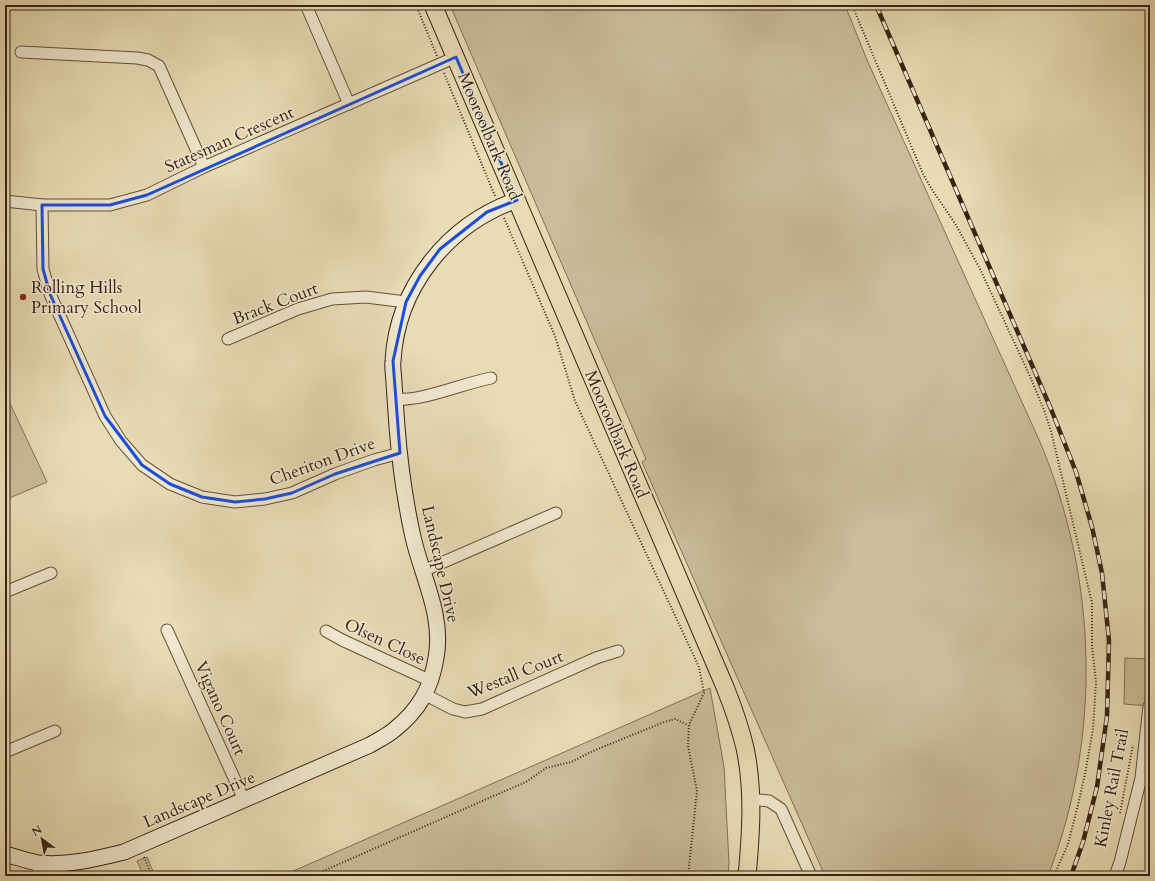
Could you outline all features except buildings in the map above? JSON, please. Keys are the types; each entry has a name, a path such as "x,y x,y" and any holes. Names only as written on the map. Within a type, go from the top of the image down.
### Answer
{"main road":[{"name":"Mooroolbark Road","path":"433,5 734,709 745,748 749,774 751,800 747,876"}],"street":[{"path":"306,5 349,104"},
{"path":"20,52 137,58 148,60 159,66 204,167"},
{"name":"Statesman Crescent","path":"5,201 42,205 110,205 146,195 204,167 456,57"},
{"name":"Landscape Drive","path":"5,854 39,869 63,863 92,860 124,852 370,745 394,730 414,711 428,688 436,657 438,629 434,608 414,539 408,511 400,453 393,361 398,329 406,302 420,276 440,249 466,227 487,212 517,200"},
{"name":"Cheriton Drive","path":"42,205 43,269 50,294 105,416 121,441 142,465 170,484 202,497 236,502 266,499 292,493 367,462 400,453"},
{"name":"Brack Court","path":"228,339 298,309 332,299 366,297 406,302"},
{"path":"395,400 420,397 491,378"},
{"path":"423,571 556,513"},
{"path":"5,592 51,573"},
{"name":"Vigano Court","path":"167,630 244,800"},
{"name":"Olsen Close","path":"326,631 428,688"},
{"name":"Westall Court","path":"428,688 453,709 465,712 482,709 596,658 618,651"},
{"path":"1115,876 1120,862 1141,778 1146,765 1149,706"},
{"path":"5,752 55,731"},
{"path":"751,800 769,801 781,809 811,876"}],"path":[{"path":"416,5 499,207 555,336 575,402 699,667 704,693 689,725 688,746 697,791 688,876"},
{"path":"852,5 924,174 931,188 956,225 980,269 1029,374 1051,431 1084,568 1092,603 1092,646 1096,682 1093,729 1085,774 1068,844 1054,876"},
{"path":"312,876 526,782 546,768 572,762 592,751 664,722 675,719 689,725"},
{"name":"Kinley Rail Trail","path":"1120,816 1133,744"},
{"path":"139,846 152,876"}],"highlighted area":[{"path":"456,57 517,200 487,212 440,249 420,276 406,302 393,361 400,453 335,474 292,493 265,499 235,502 202,497 170,484 142,465 105,416 50,294 43,269 42,205 110,205 147,195"}],"shaded area":[{"path":"450,5 845,5 867,60 1040,442 1059,495 1073,548 1082,603 1086,658 1084,714 1078,769 1066,823 1048,876 825,876 642,462 646,459"},
{"path":"5,393 47,482 5,500"},
{"path":"1125,658 1150,659 1150,706 1124,704"},
{"path":"710,688 724,767 729,863 728,876 282,876"},
{"path":"147,857 155,876 144,876 137,861"}],"railway":[{"path":"876,5 1051,409 1076,472 1092,527 1102,573 1109,641 1107,716 1097,787 1083,842 1071,876"}],"place":[{"name":"Rolling Hills Primary School","path":"23,297"}]}
